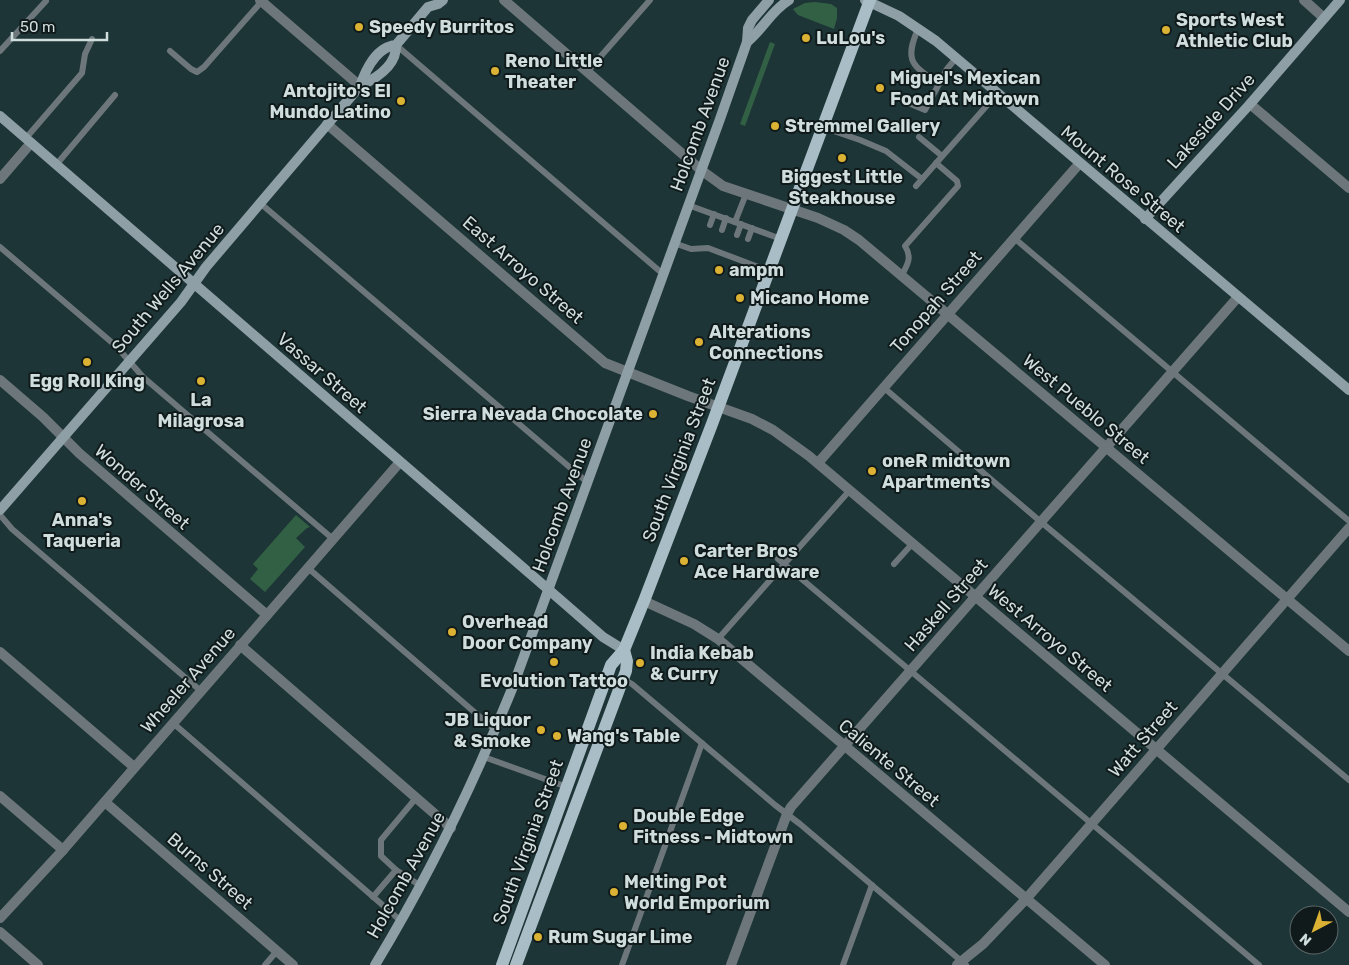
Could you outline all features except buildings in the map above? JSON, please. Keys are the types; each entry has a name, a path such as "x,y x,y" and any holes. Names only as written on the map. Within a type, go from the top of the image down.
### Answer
{"main road":[{"name":"South Virginia Street","path":"502,965 611,665 624,650 644,601 769,271 866,1"},
{"name":"South Virginia Street","path":"516,965 623,679 628,661 624,650"}],"street":[{"path":"261,0 360,86"},
{"name":"South Wells Avenue","path":"360,86 382,73 394,59 396,45 429,4 438,4 444,0"},
{"name":"West Pueblo Street","path":"504,0 701,170 723,186 818,218 844,230 865,245 1349,651"},
{"name":"Holcomb Avenue","path":"375,965 421,886 451,828 484,757 628,372 747,42 748,28 752,20 769,0"},
{"name":"Holcomb Avenue","path":"747,42 759,32 774,11 789,0"},
{"path":"1304,0 1324,18"},
{"name":"Lakeside Drive","path":"1145,219 1250,104 1340,0"},
{"name":"Mount Rose Street","path":"866,1 899,16 936,41 1349,390"},
{"name":"South Wells Avenue","path":"0,510 181,302 206,267 360,86 369,64 387,46 396,45"},
{"path":"1250,104 1349,188"},
{"name":"Vassar Street","path":"0,116 548,590 604,637 624,650"},
{"name":"East Arroyo Street","path":"328,124 605,363 718,406"},
{"path":"0,179 29,141"},
{"name":"Tonopah Street","path":"818,463 1080,164"},
{"name":"Haskell Street","path":"731,965 786,814 1238,297"},
{"name":"Wonder Street","path":"0,380 43,417 79,454 267,615"},
{"name":"West Arroyo Street","path":"718,406 752,419 772,430 818,463 1349,912"},
{"name":"Wheeler Avenue","path":"0,918 105,802 400,462"},
{"name":"Watt Street","path":"961,964 1026,899 1349,528"},
{"name":"Caliente Street","path":"644,601 694,624 718,639 1104,965"},
{"path":"240,645 451,828"},
{"path":"0,652 134,767"},
{"path":"0,796 62,850"},
{"name":"Burns Street","path":"105,802 293,965"},
{"path":"0,932 38,965"}],"lane":[{"path":"170,51 197,72 204,67 261,0"},
{"path":"587,72 650,0"},
{"path":"0,51 46,1"},
{"path":"918,29 912,43 914,65 918,70 939,83"},
{"path":"29,141 82,73 87,48 92,40"},
{"path":"396,45 663,274"},
{"path":"906,102 924,110 946,69 956,58"},
{"path":"916,186 997,94"},
{"path":"56,165 115,95"},
{"path":"822,127 886,151 922,179"},
{"path":"919,137 942,156"},
{"path":"902,275 909,262 909,252 906,246 958,186 957,181 936,163"},
{"path":"737,235 738,223 746,194"},
{"path":"260,203 587,482"},
{"path":"688,204 781,239"},
{"path":"710,225 714,214"},
{"path":"722,230 726,218"},
{"path":"748,239 752,228"},
{"path":"1014,238 1349,521"},
{"path":"701,248 705,239"},
{"path":"674,243 691,249 716,247 742,257 769,271"},
{"path":"0,247 116,346 144,377 333,539"},
{"path":"884,387 1041,522 1349,780"},
{"path":"718,639 850,490"},
{"path":"0,515 12,529 201,691"},
{"path":"894,564 913,543"},
{"path":"778,559 1259,965"},
{"path":"308,568 495,730"},
{"path":"623,679 632,684 872,885 961,964"},
{"path":"173,723 401,921"},
{"path":"622,965 702,743"},
{"path":"484,757 567,787"},
{"path":"416,798 381,840 381,856 396,870 421,886"},
{"path":"373,897 396,870"},
{"path":"843,965 872,885"},
{"path":"265,965 277,951"}],"green space":[{"path":"805,3 831,4 837,8 834,29 798,15 793,9"},
{"path":"770,42 775,44 745,126 740,124"},
{"path":"296,515 310,527 296,538 305,547 265,592 250,579 258,569 253,564"}],"place":[{"name":"Speedy Burritos","path":"359,27"},
{"name":"Sports West Athletic Club","path":"1166,30"},
{"name":"LuLou's","path":"806,38"},
{"name":"Reno Little Theater","path":"495,71"},
{"name":"Miguel's Mexican Food At Midtown","path":"880,88"},
{"name":"Antojito's El Mundo Latino","path":"401,101"},
{"name":"Stremmel Gallery","path":"775,126"},
{"name":"Biggest Little Steakhouse","path":"842,158"},
{"name":"ampm","path":"719,270"},
{"name":"Micano Home","path":"740,298"},
{"name":"Alterations Connections","path":"699,342"},
{"name":"Egg Roll King","path":"87,362"},
{"name":"La Milagrosa","path":"201,381"},
{"name":"Sierra Nevada Chocolate","path":"653,414"},
{"name":"oneR midtown Apartments","path":"872,471"},
{"name":"Anna's Taqueria","path":"82,501"},
{"name":"Carter Bros Ace Hardware","path":"684,561"},
{"name":"Overhead Door Company","path":"452,632"},
{"name":"Evolution Tattoo","path":"554,662"},
{"name":"India Kebab & Curry","path":"640,663"},
{"name":"JB Liquor & Smoke","path":"541,730"},
{"name":"Wang's Table","path":"557,736"},
{"name":"Double Edge Fitness - Midtown","path":"623,826"},
{"name":"Melting Pot World Emporium","path":"614,892"},
{"name":"Rum Sugar Lime","path":"538,937"}]}
